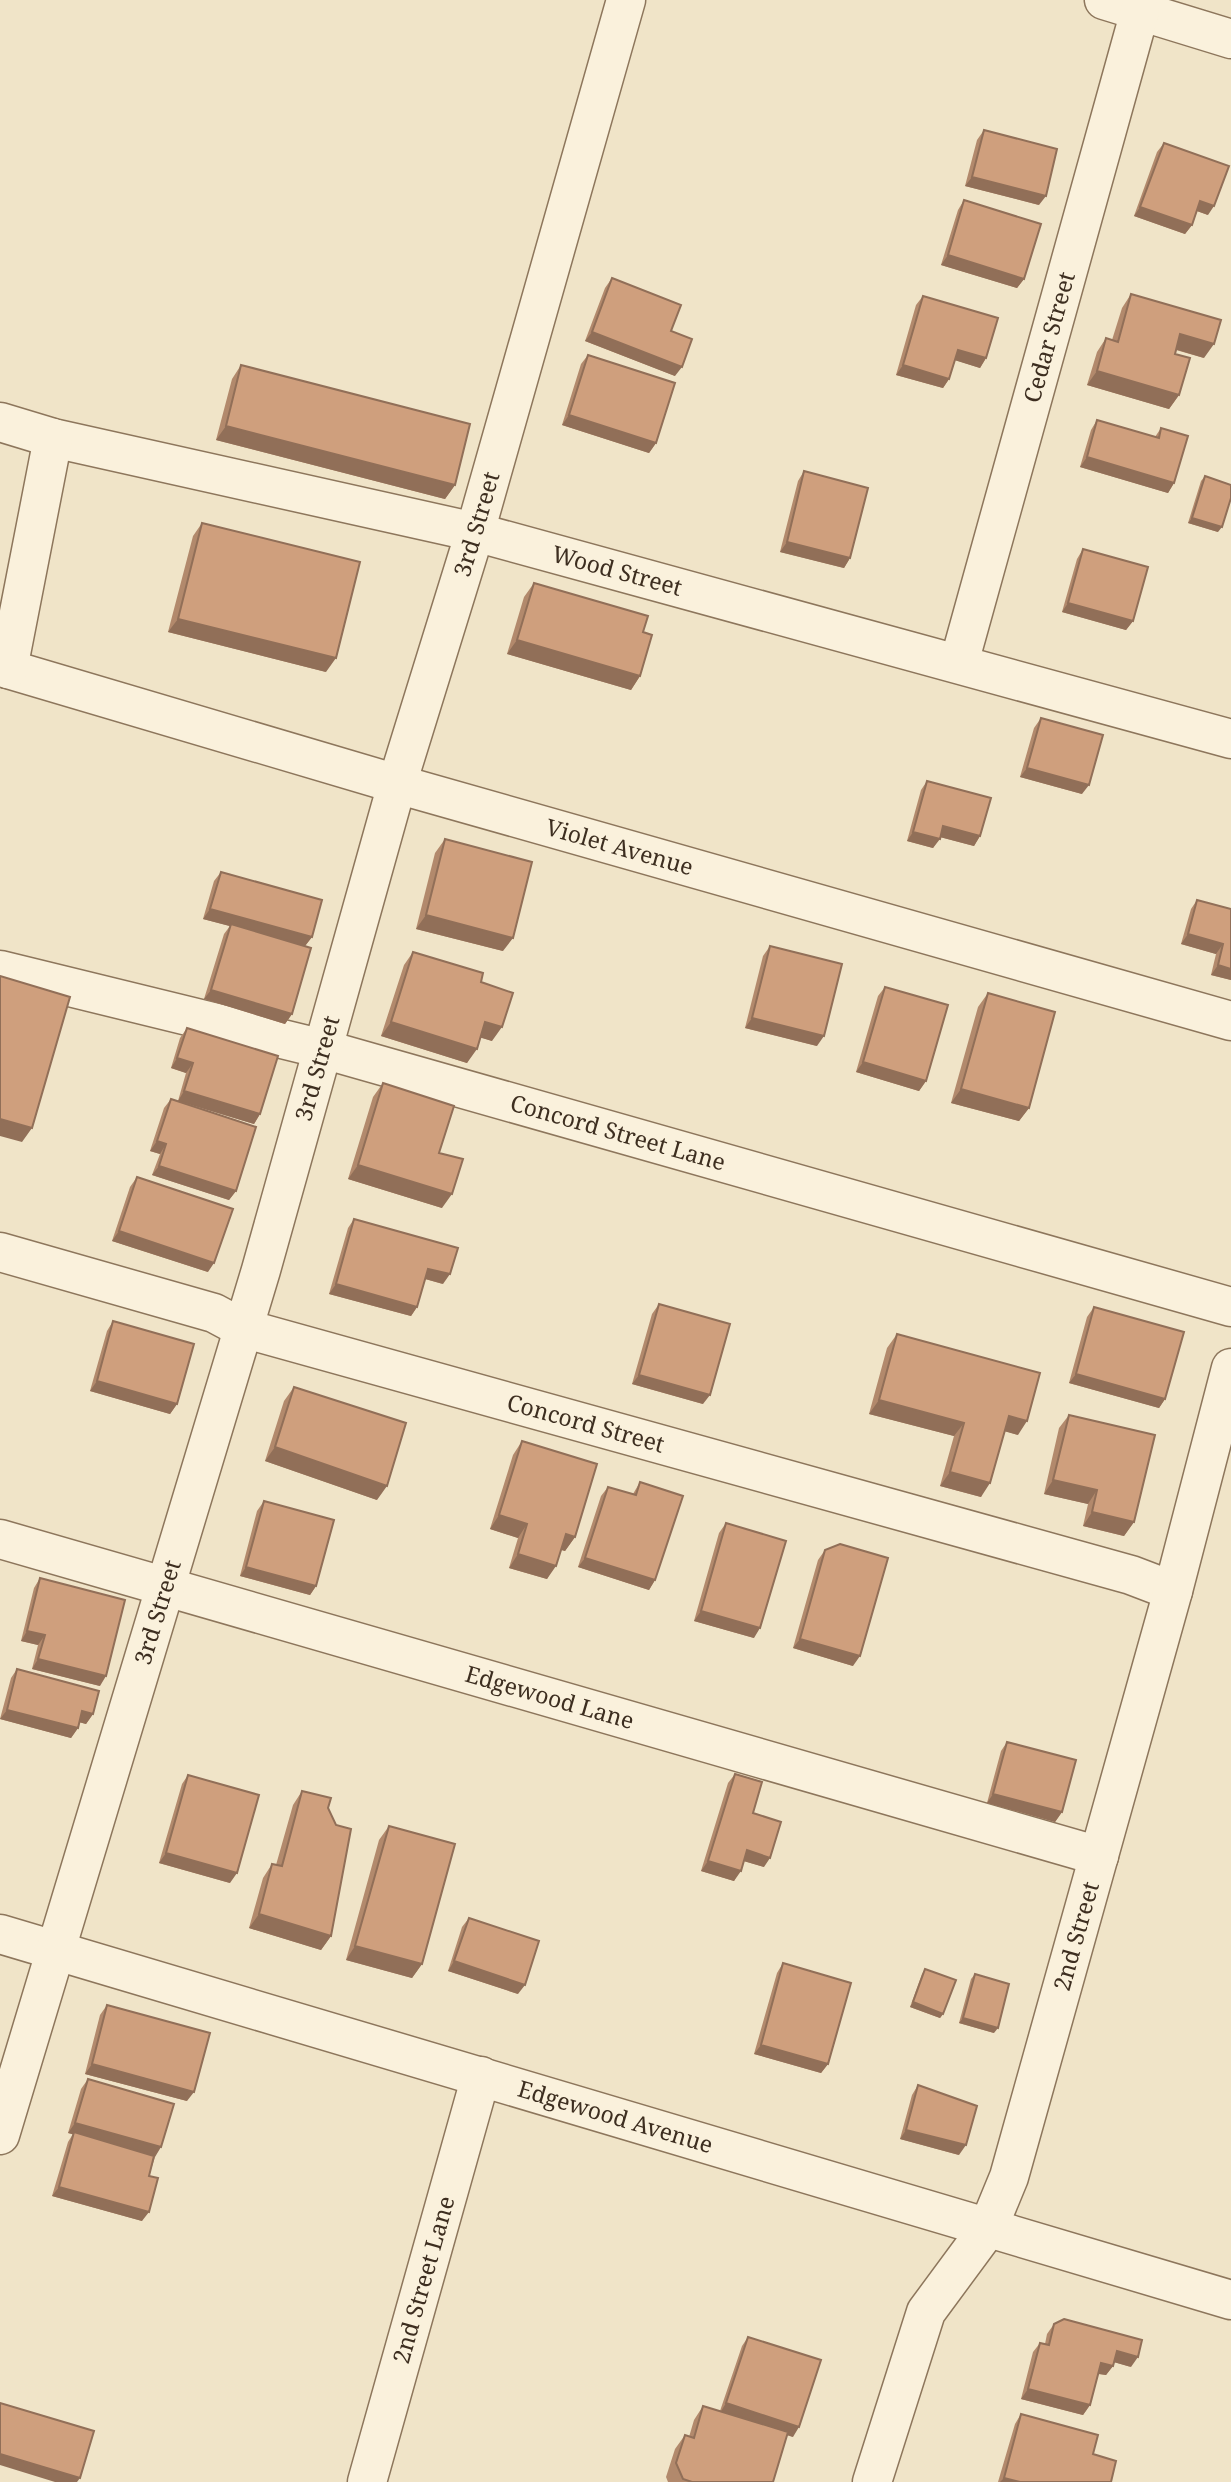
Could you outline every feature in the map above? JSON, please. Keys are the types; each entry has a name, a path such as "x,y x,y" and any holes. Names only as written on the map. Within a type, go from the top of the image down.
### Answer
{"street":[{"name":"3rd Street","path":"0,2135 166,1589 397,784 475,532 626,0"},
{"path":"1104,0 1231,39"},
{"name":"Cedar Street","path":"959,663 1140,11"},
{"name":"Wood Street","path":"0,422 53,438 475,532 1231,739"},
{"path":"4,671 53,438"},
{"name":"Violet Avenue","path":"4,671 1231,1021"},
{"name":"Concord Street Lane","path":"0,970 323,1049 1231,1307"},
{"name":"Concord Street","path":"0,1252 214,1312 242,1328 1118,1571 1172,1591"},
{"name":"2nd Street","path":"872,2482 926,2312 988,2228 1009,2177 1172,1591 1219,1455 1231,1368"},
{"name":"Edgewood Lane","path":"0,1539 1099,1856"},
{"name":"Edgewood Avenue","path":"0,1934 1231,2300"},
{"name":"2nd Street Lane","path":"367,2482 481,2076"}],"building":[{"path":"984,130 1057,149 1046,196 972,177"},
{"path":"1164,143 1229,166 1214,206 1200,201 1192,225 1140,207"},
{"path":"964,200 1041,224 1024,279 948,255"},
{"path":"612,278 681,305 671,331 692,339 682,367 592,332"},
{"path":"1131,294 1221,320 1214,344 1180,334 1175,354 1190,358 1179,395 1097,371 1106,338 1118,342"},
{"path":"923,296 998,318 986,358 958,350 949,379 903,365"},
{"path":"588,355 675,383 656,443 569,415"},
{"path":"241,365 470,424 455,485 226,426"},
{"path":"1097,420 1159,438 1161,428 1188,436 1174,483 1087,457"},
{"path":"804,471 868,488 850,558 787,542"},
{"path":"1205,476 1231,485 1231,498 1222,527 1192,518"},
{"path":"202,523 360,562 336,658 178,619"},
{"path":"1083,549 1148,567 1133,621 1068,603"},
{"path":"534,583 648,616 643,632 652,635 640,676 517,640"},
{"path":"1041,718 1103,735 1089,785 1027,768"},
{"path":"927,781 991,798 980,836 943,826 940,839 913,832"},
{"path":"445,839 532,862 513,938 426,915"},
{"path":"221,872 322,900 312,937 210,909"},
{"path":"1197,900 1231,909 1231,969 1218,965 1223,944 1188,934"},
{"path":"231,924 311,948 292,1014 211,990"},
{"path":"770,946 842,964 824,1036 752,1018"},
{"path":"413,952 483,973 481,982 513,993 502,1027 485,1022 477,1049 391,1022"},
{"path":"0,976 70,997 32,1128 0,1119"},
{"path":"885,987 948,1005 926,1081 863,1062"},
{"path":"988,993 1055,1012 1029,1108 961,1089"},
{"path":"187,1028 278,1056 260,1114 184,1091 193,1063 177,1058"},
{"path":"383,1083 454,1106 439,1153 463,1159 452,1194 358,1165"},
{"path":"171,1099 256,1127 236,1191 159,1166 166,1144 157,1141"},
{"path":"137,1177 233,1209 214,1263 119,1231"},
{"path":"354,1219 458,1248 450,1274 428,1269 417,1307 336,1284"},
{"path":"659,1304 730,1324 710,1395 639,1375"},
{"path":"1094,1307 1184,1332 1165,1399 1076,1374"},
{"path":"113,1321 194,1344 177,1404 97,1381"},
{"path":"897,1334 1040,1373 1027,1421 1009,1416 990,1483 950,1472 964,1423 879,1400"},
{"path":"294,1387 406,1423 387,1486 275,1447"},
{"path":"1069,1415 1155,1435 1134,1522 1092,1512 1097,1490 1053,1480"},
{"path":"522,1441 597,1464 575,1537 566,1534 556,1566 518,1554 527,1524 499,1515"},
{"path":"640,1482 683,1496 655,1580 585,1558 608,1487 636,1495"},
{"path":"264,1501 334,1520 316,1586 246,1567"},
{"path":"726,1523 786,1541 760,1628 701,1611"},
{"path":"840,1544 888,1558 860,1656 800,1639 825,1550"},
{"path":"40,1578 125,1600 106,1676 38,1659 45,1635 27,1631"},
{"path":"17,1669 99,1691 93,1714 82,1711 78,1728 7,1710"},
{"path":"1007,1742 1076,1760 1062,1812 993,1794"},
{"path":"735,1774 762,1782 753,1813 781,1822 770,1858 747,1850 741,1871 708,1861"},
{"path":"188,1775 259,1795 237,1873 166,1853"},
{"path":"302,1791 331,1798 328,1808 336,1825 351,1829 331,1936 259,1914 272,1864 282,1866"},
{"path":"389,1826 455,1844 422,1964 355,1946"},
{"path":"469,1918 539,1941 525,1985 454,1961"},
{"path":"783,1963 851,1983 828,2064 761,2045"},
{"path":"925,1969 956,1980 943,2014 913,2002"},
{"path":"975,1974 1009,1984 998,2028 963,2018"},
{"path":"107,2005 210,2033 194,2092 92,2064"},
{"path":"88,2079 174,2104 161,2147 75,2123"},
{"path":"918,2085 977,2106 966,2145 906,2130"},
{"path":"74,2132 154,2156 149,2176 158,2178 149,2212 59,2187"},
{"path":"1064,2319 1142,2340 1138,2357 1117,2351 1113,2366 1101,2363 1090,2405 1028,2389 1040,2343 1049,2345 1054,2324"},
{"path":"748,2337 821,2360 799,2427 726,2403"},
{"path":"0,2403 94,2431 80,2478 0,2454"},
{"path":"703,2406 788,2432 773,2482 692,2482 683,2479 676,2463 685,2435 694,2438"},
{"path":"1021,2414 1098,2435 1093,2454 1116,2461 1111,2482 1020,2482 1004,2478"}]}
